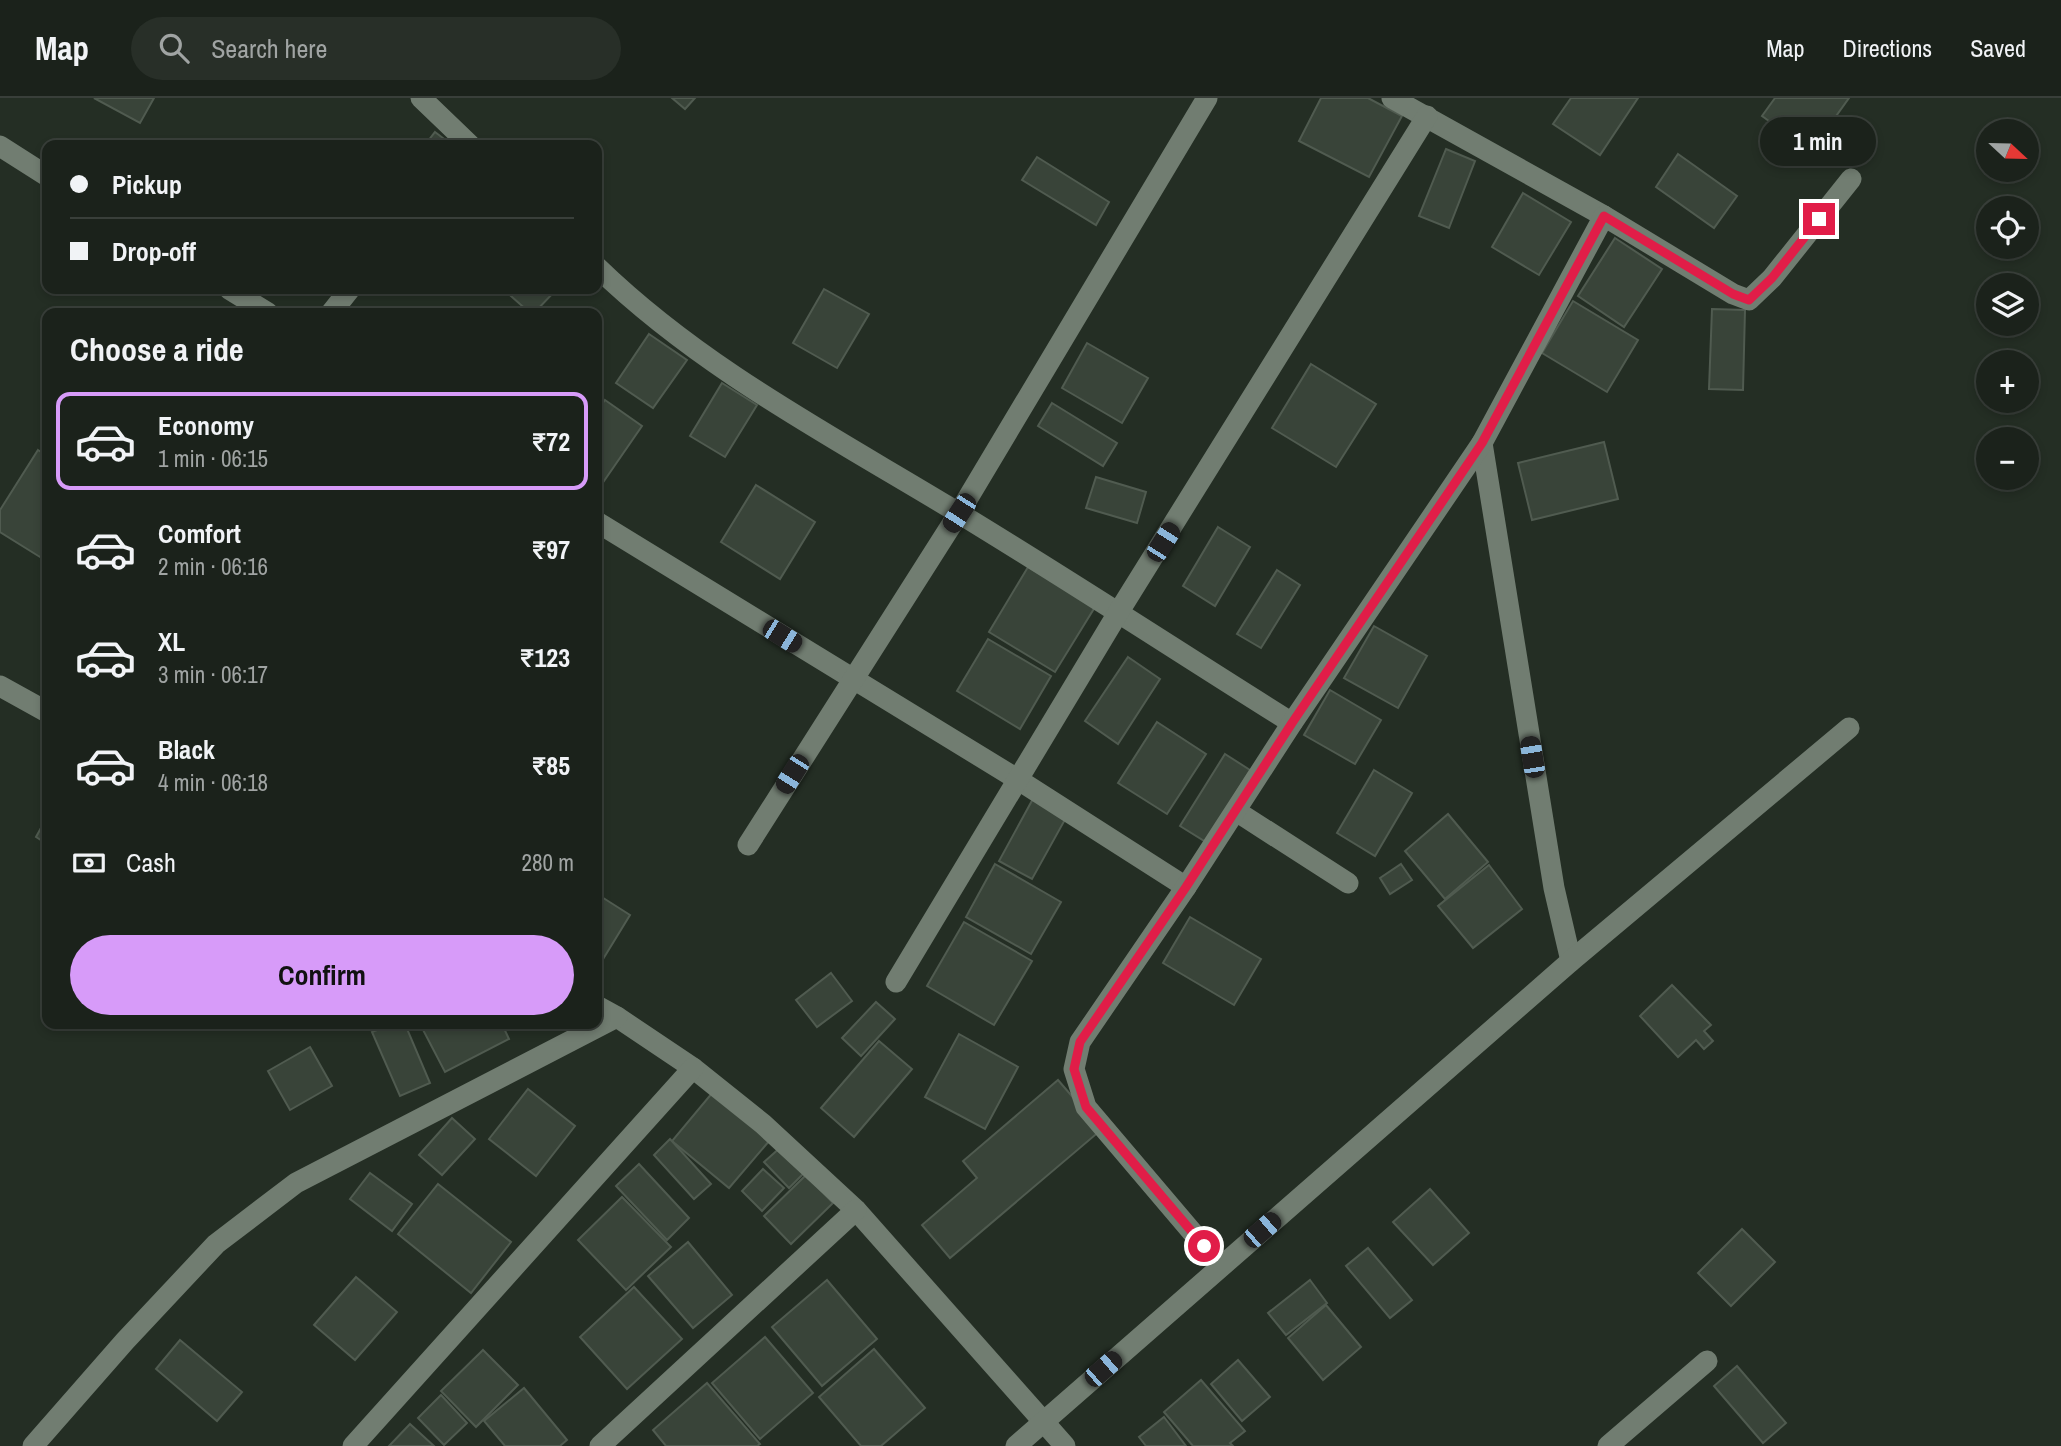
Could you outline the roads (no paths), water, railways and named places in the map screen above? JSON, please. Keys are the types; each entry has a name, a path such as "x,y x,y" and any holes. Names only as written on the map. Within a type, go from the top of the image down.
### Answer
{"street":[{"path":"421,98 465,140"},
{"path":"748,845 959,513 1207,98"},
{"path":"1392,98 1604,216 1733,294 1749,300 1772,278 1851,179"},
{"path":"896,982 1118,613 1427,116"},
{"path":"0,146 42,173"},
{"path":"1221,1266 1086,1107 1074,1069 1080,1042 1482,443 1604,216"},
{"path":"602,272 631,300 703,356 959,513 1292,723"},
{"path":"237,294 260,308"},
{"path":"335,308 346,294"},
{"path":"1482,443 1553,888 1571,961"},
{"path":"602,525 1017,779 1186,887"},
{"path":"0,686 42,709"},
{"path":"1016,1446 1571,961 1849,729"},
{"path":"1236,811 1348,883"},
{"path":"602,1009 692,1068 763,1124 856,1210 1065,1446"},
{"path":"602,1025 617,1017"},
{"path":"33,1446 125,1341 216,1244 296,1184 594,1029"},
{"path":"353,1446 692,1068"},
{"path":"600,1446 856,1210"},
{"path":"1608,1446 1707,1361"}]}
